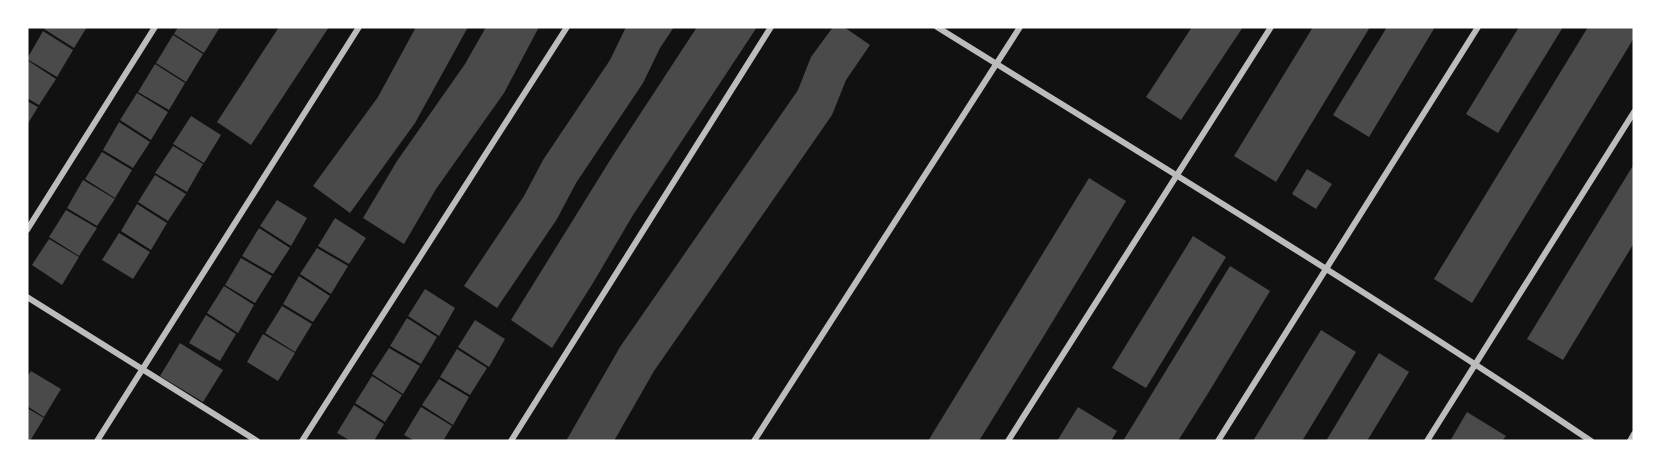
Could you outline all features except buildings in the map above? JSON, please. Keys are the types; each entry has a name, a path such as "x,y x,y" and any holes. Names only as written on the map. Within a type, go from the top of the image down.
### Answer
{"street":[{"path":"27,230 155,27"},
{"path":"97,441 360,27"},
{"path":"302,441 567,27"},
{"path":"511,441 771,27"},
{"path":"937,27 1326,268 1477,364 1591,441"},
{"path":"754,441 1020,27"},
{"path":"1008,441 1271,27"},
{"path":"1218,441 1478,27"},
{"path":"1427,441 1634,112"},
{"path":"27,297 257,441"},
{"path":"1630,441 1634,434"}]}
